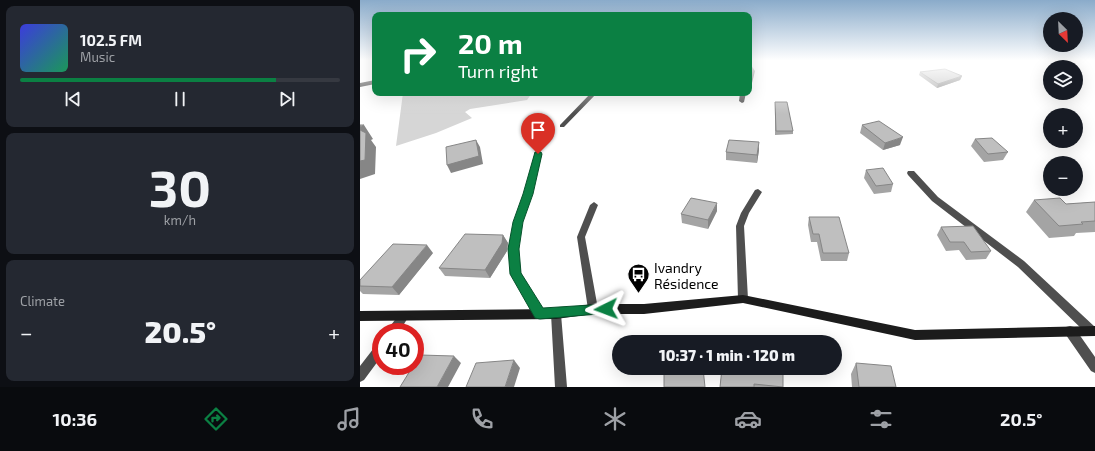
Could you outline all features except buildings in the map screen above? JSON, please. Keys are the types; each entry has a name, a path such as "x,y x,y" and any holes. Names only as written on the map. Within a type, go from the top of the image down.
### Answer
{"street":[{"path":"360,85 372,83"},
{"path":"562,126 591,96"},
{"path":"742,101 743,96"},
{"path":"538,154 528,194 518,222 514,249 516,274 540,314"},
{"path":"911,173 935,200 1021,264 1094,331"},
{"path":"743,299 740,226 745,213 758,192"},
{"path":"593,309 581,237 594,205"},
{"path":"360,316 556,314 593,309 644,309 743,299 915,335 1094,331"},
{"path":"556,314 561,387"},
{"path":"399,323 404,316"},
{"path":"1070,332 1095,367"},
{"path":"360,376 372,360"}],"shaded area":[{"path":"403,96 530,96 527,100 470,109 465,112 472,118 436,133 396,146"}],"place":[{"name":"Ivandry Résidence","path":"639,294"}],"route":[{"path":"538,154 528,194 518,222 514,249 516,274 540,314 556,314 593,309 606,309"}]}
